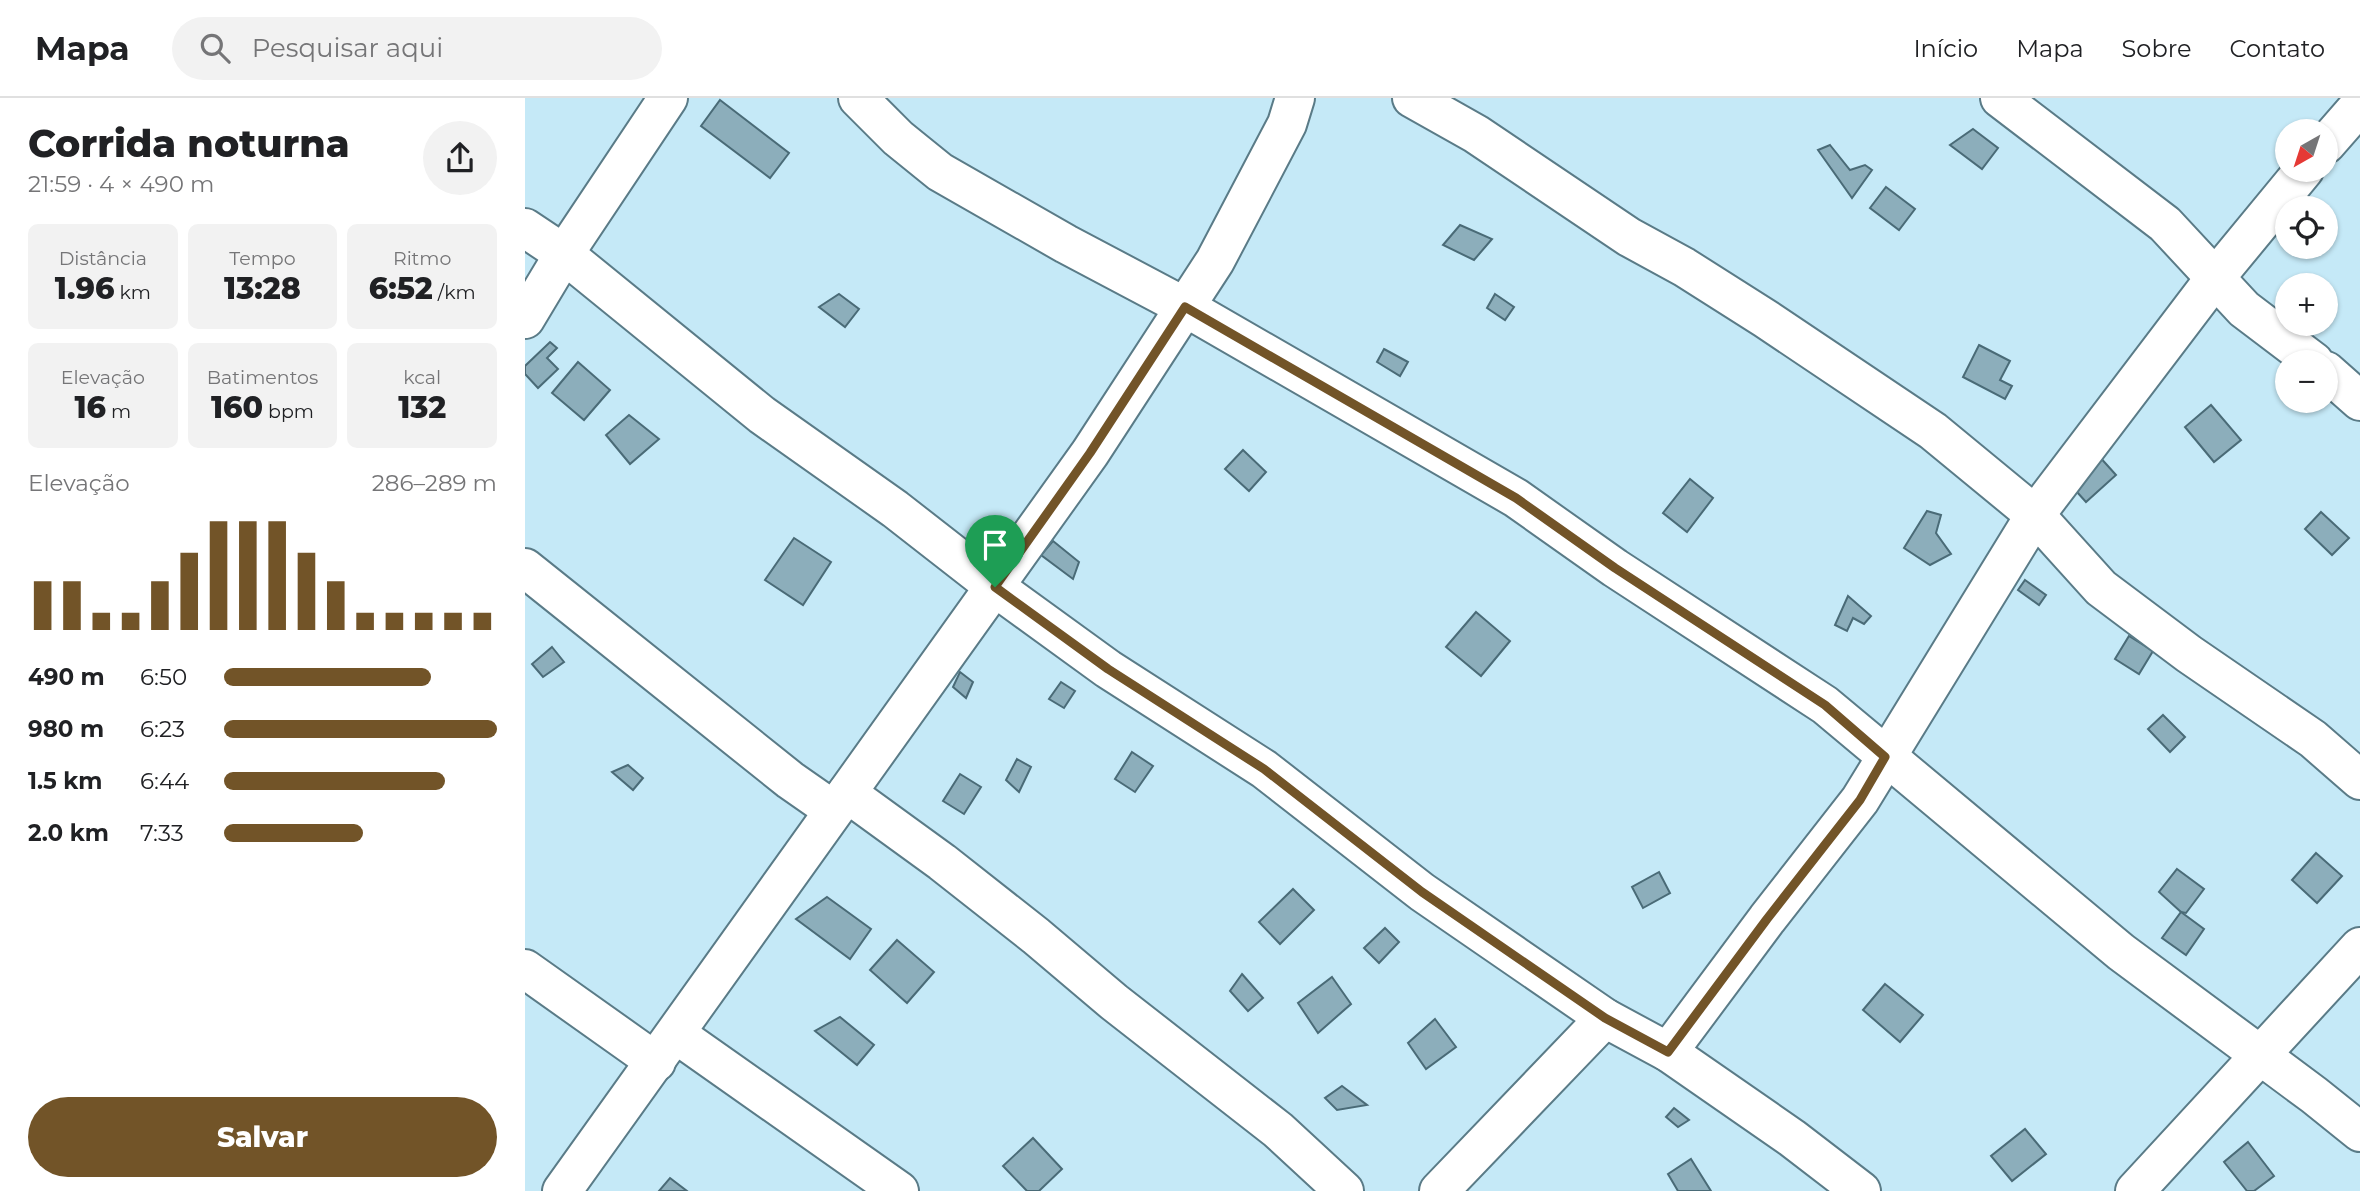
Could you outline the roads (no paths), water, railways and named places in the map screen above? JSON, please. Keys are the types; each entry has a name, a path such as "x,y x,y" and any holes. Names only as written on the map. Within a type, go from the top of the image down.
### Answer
{"street":[{"path":"525,319 563,254 668,98"},
{"path":"858,98 898,138 940,172 1066,244 1185,307 1516,498 1615,568 1825,705 2121,952 2360,1132"},
{"path":"562,1191 1090,453 1215,261 1287,124 1295,98"},
{"path":"1412,98 1476,134 1629,236 1684,267 1851,375 1933,431 2035,515 2101,588 2189,654 2313,739 2360,780"},
{"path":"2000,98 2165,224 2244,309 2299,350"},
{"path":"2338,130 2360,105"},
{"path":"1668,1052 1853,809 2035,515 2215,278 2294,182"},
{"path":"525,228 563,254 762,415 895,509 995,587 1108,669 1264,769 1422,892 1605,1018 1668,1052 1792,1138 1861,1191"},
{"path":"2338,382 2360,401"},
{"path":"525,568 790,780 840,801 943,862 1114,1002 1278,1130 1344,1191"},
{"path":"2135,1191 2360,947"},
{"path":"525,970 666,1048 899,1191"},
{"path":"1439,1191 1605,1018"}]}
